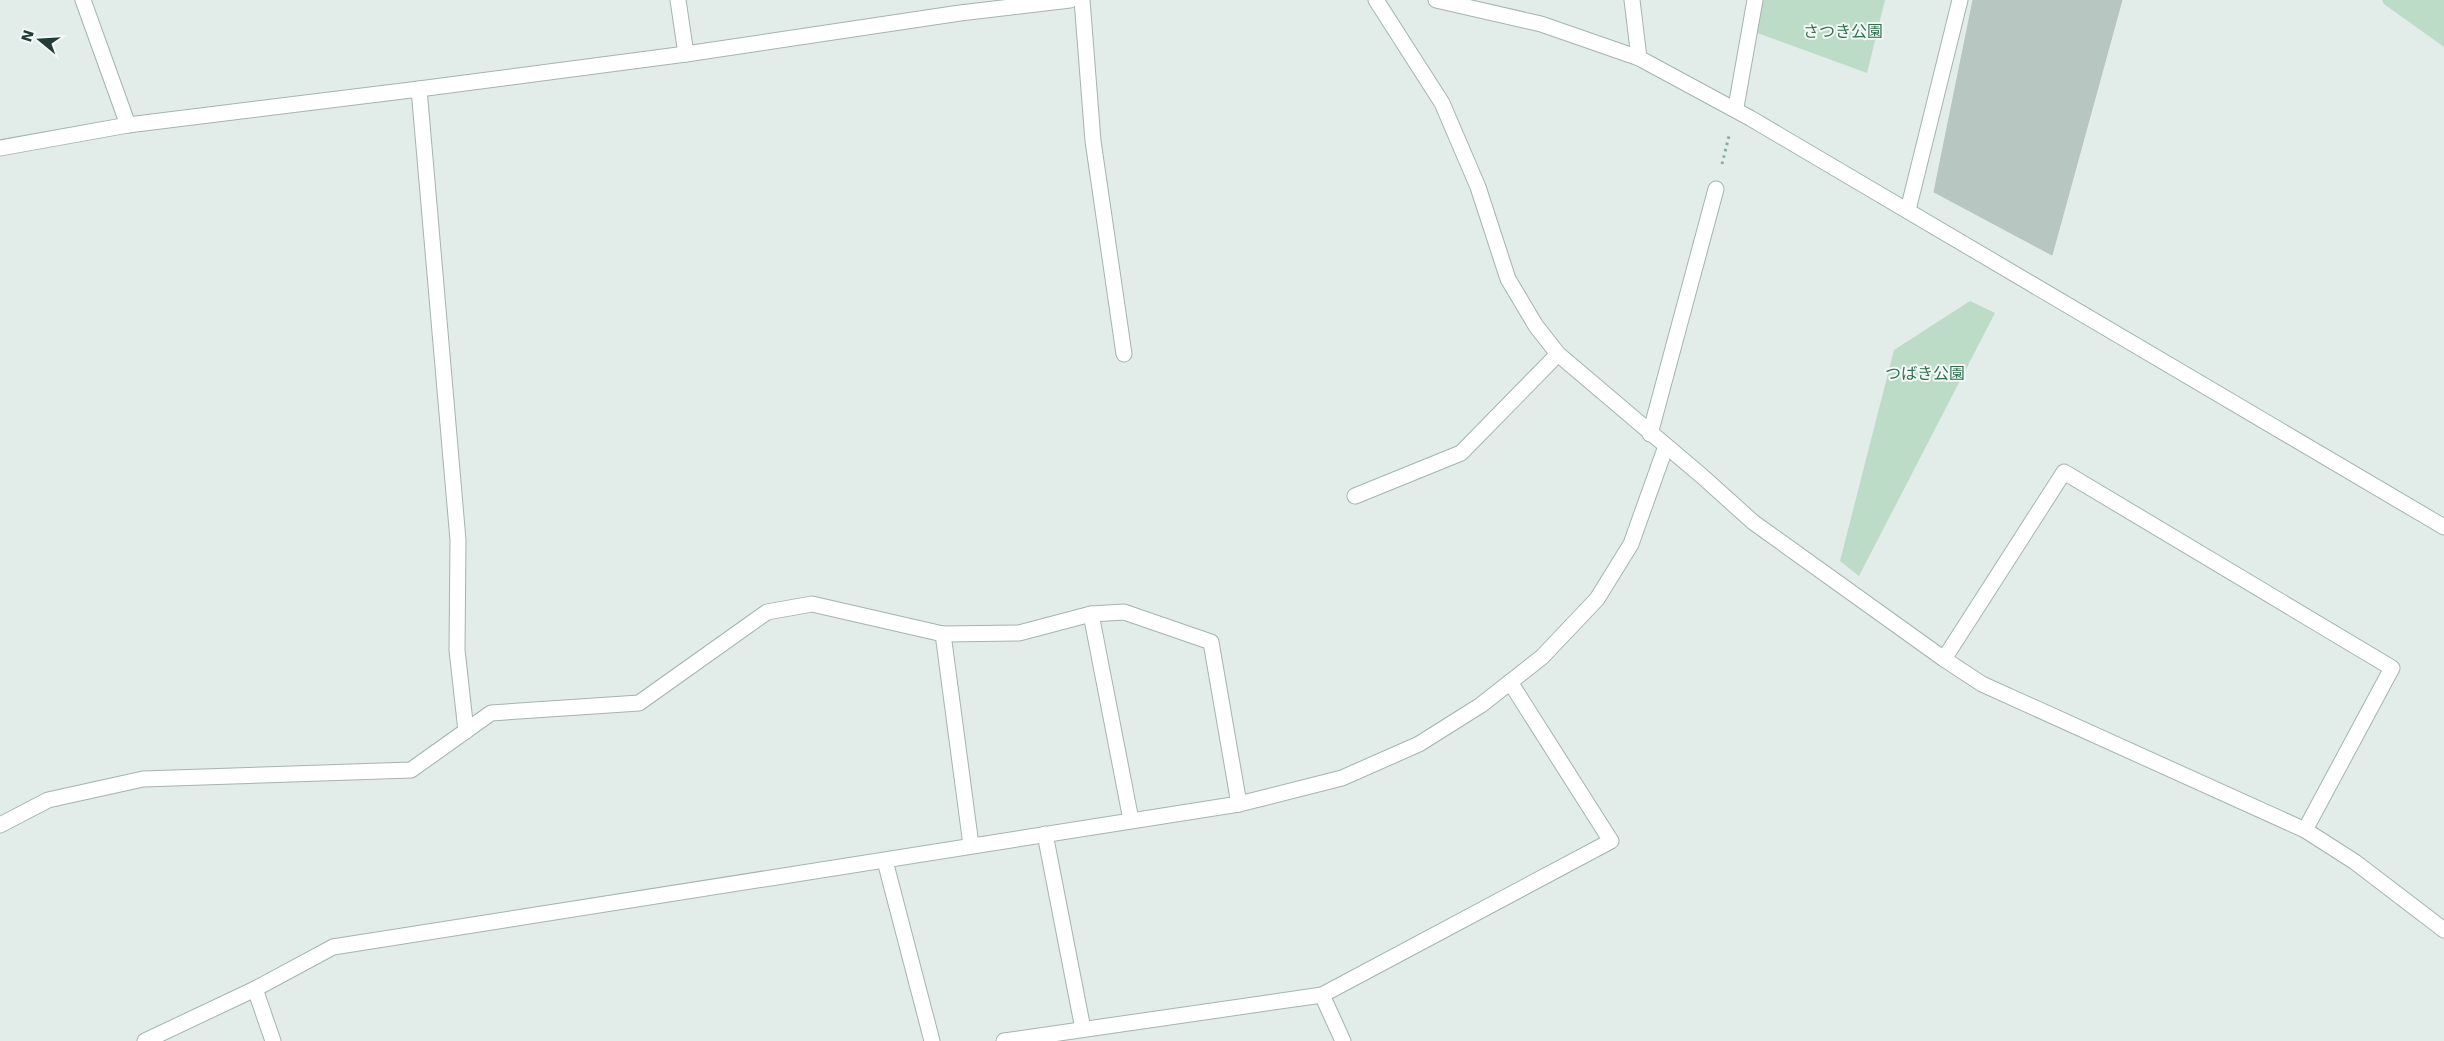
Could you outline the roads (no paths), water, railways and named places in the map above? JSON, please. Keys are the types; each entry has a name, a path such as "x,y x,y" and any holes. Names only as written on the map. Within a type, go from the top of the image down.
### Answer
{"street":[{"path":"83,0 128,125"},
{"path":"678,0 686,54"},
{"path":"0,148 128,125 686,54 951,14 1070,0"},
{"path":"1082,0 1093,141 1124,354"},
{"path":"1376,0 1442,103 1478,187 1508,279 1536,326 1558,354 1753,522 1944,659 1982,684 2305,830 2355,862 2444,930"},
{"path":"1436,0 1541,24 1638,58 1750,118 2444,527"},
{"path":"1632,0 1638,58"},
{"path":"1736,106 1755,0"},
{"path":"1908,210 1960,0"},
{"path":"419,89 458,540 457,650 466,731"},
{"path":"1650,434 1716,189"},
{"path":"1355,496 1462,454 1558,354"},
{"path":"145,1041 255,989 333,947 1239,804 1342,778 1420,744 1481,705 1542,657 1597,599 1631,544 1666,446"},
{"path":"1944,659 2064,472 2392,668 2305,830"},
{"path":"0,826 48,800 143,779 411,770 491,713 638,703 767,612 812,604 943,634 1018,633 1091,614 1124,612 1211,642 1239,804"},
{"path":"1091,614 1131,820"},
{"path":"943,634 971,845"},
{"path":"1004,1041 1322,994 1610,841 1510,682"},
{"path":"1045,834 1083,1030"},
{"path":"885,861 932,1041"},
{"path":"255,989 273,1041"},
{"path":"1322,994 1343,1041"}],"park label":[{"name":"さつき公園","path":"1843,31"},
{"name":"つばき公園","path":"1925,373"}]}
